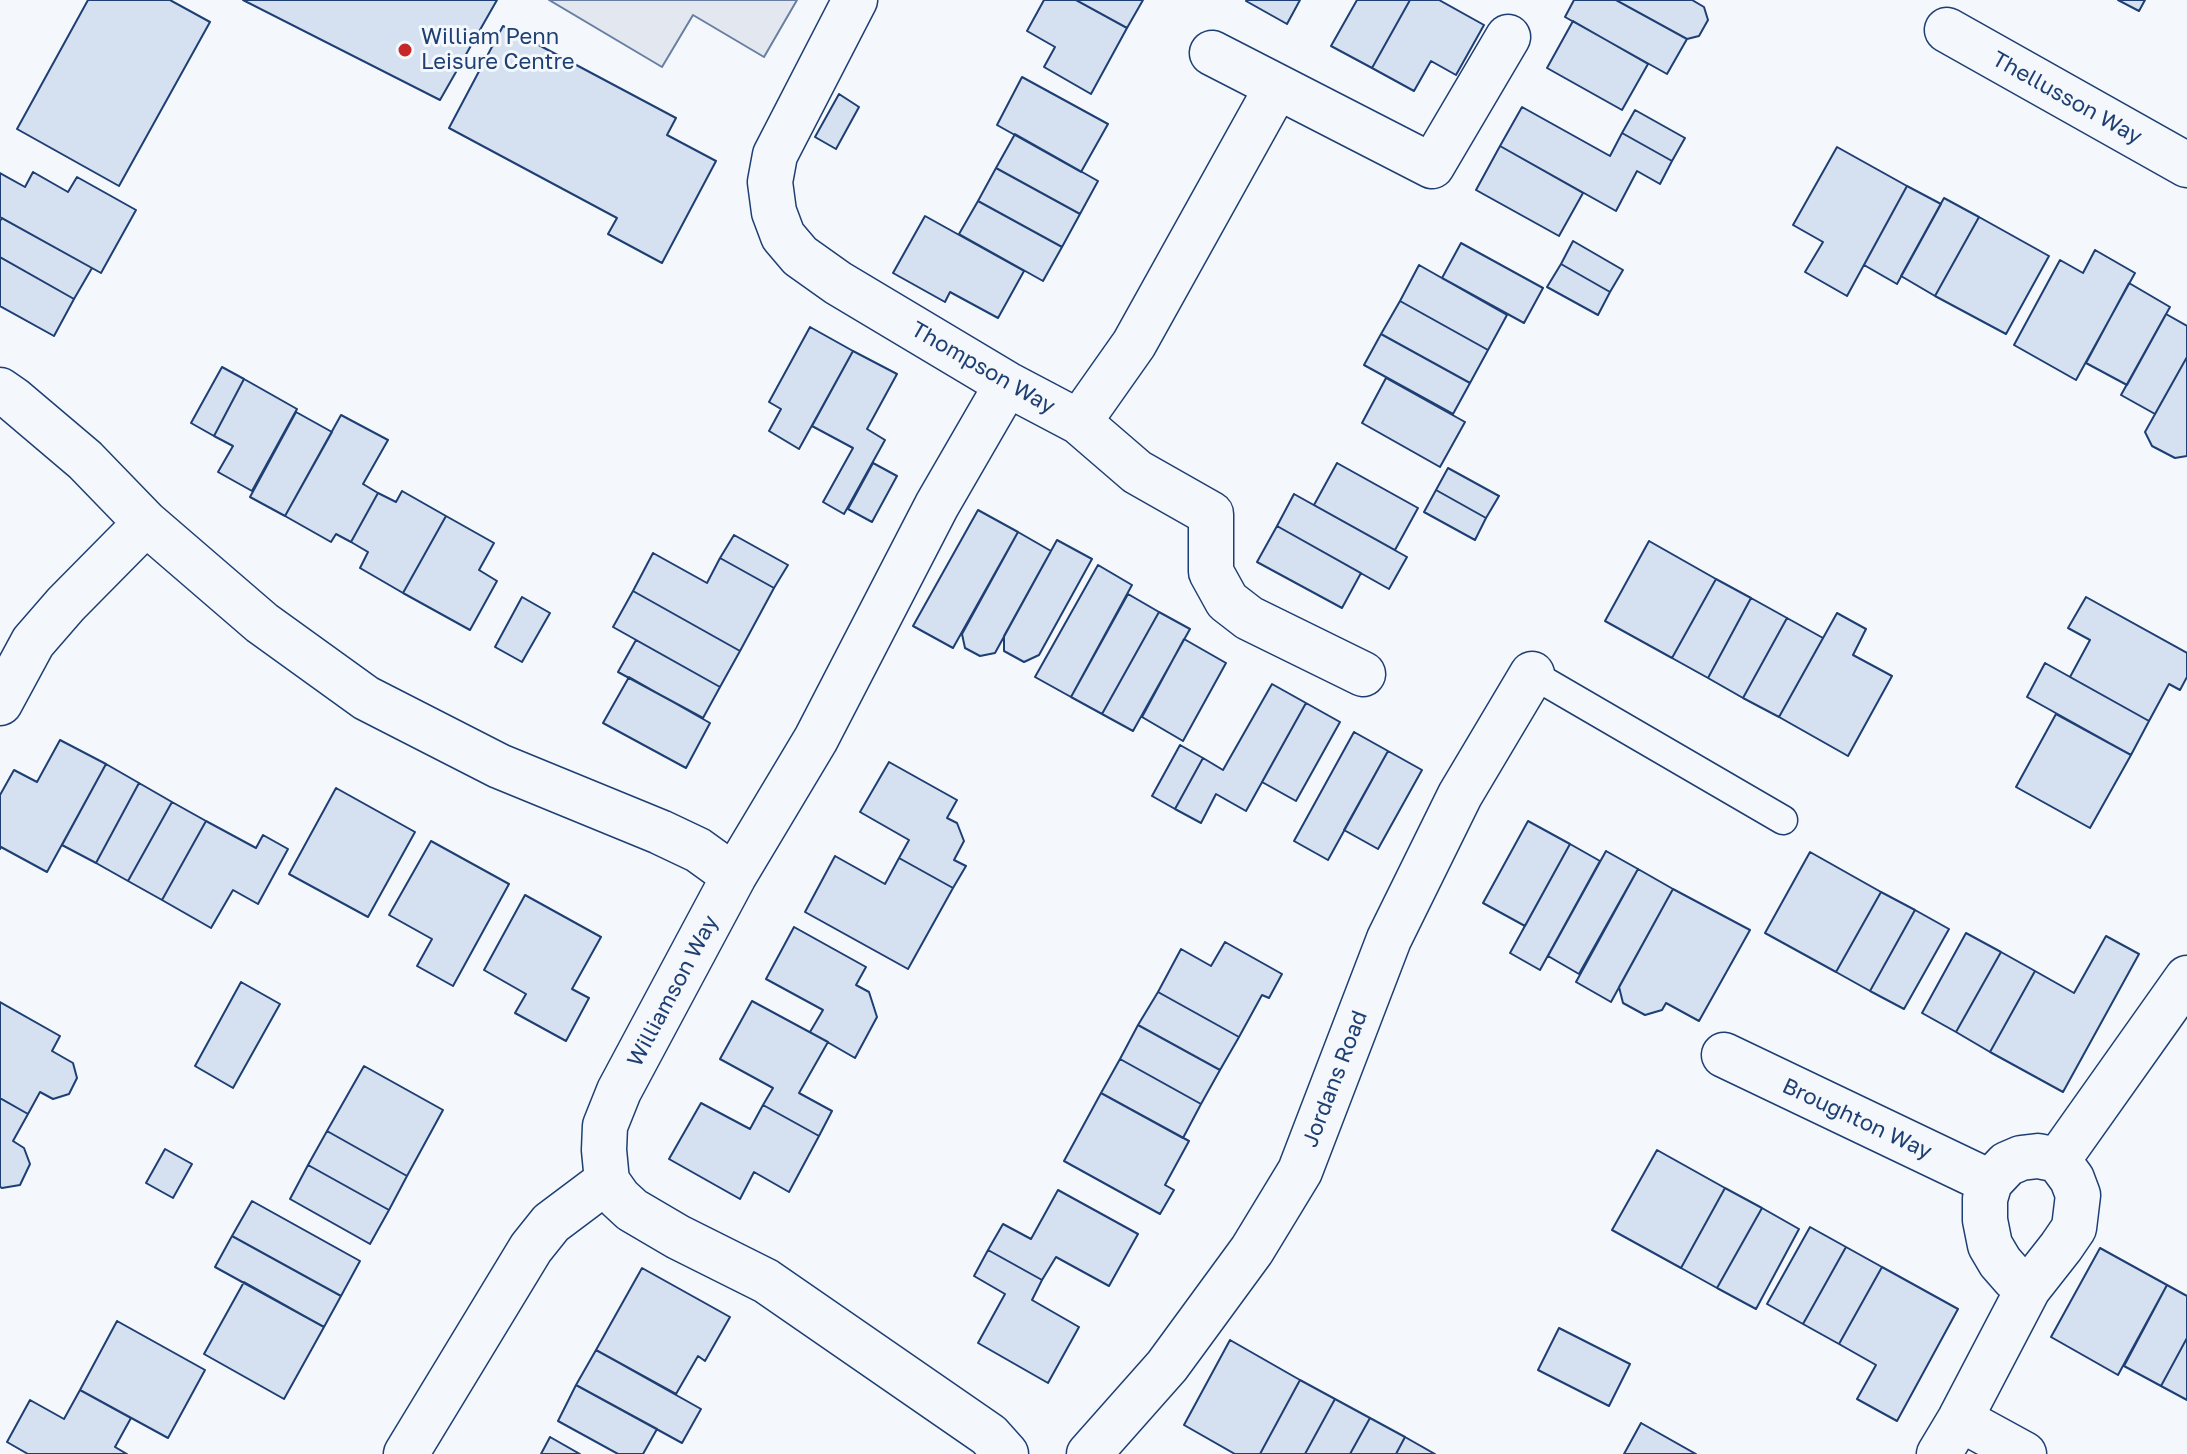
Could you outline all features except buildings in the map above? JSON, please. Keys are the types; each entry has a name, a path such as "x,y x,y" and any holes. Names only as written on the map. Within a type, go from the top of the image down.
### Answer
{"street":[{"name":"Thompson Way","path":"855,0 775,155 770,182 774,212 783,236 800,256 838,283 1007,384 1079,422 1134,344 1277,87"},
{"name":"Thellusson Way","path":"1947,30 2187,165"},
{"path":"1212,53 1432,166 1508,37"},
{"name":"Williamson Way","path":"607,1181 605,1126 619,1091 734,876 816,739 937,505 1007,384"},
{"path":"0,390 85,460 146,523 262,623 366,698 499,766 698,850 734,876"},
{"path":"1079,422 1137,472 1211,514 1211,572 1227,601 1249,618 1363,674"},
{"path":"0,703 33,642 146,523"},
{"name":"Jordans Road","path":"1089,1454 1167,1366 1252,1250 1300,1171 1389,939 1460,795 1532,674"},
{"path":"2058,1160 2187,978"},
{"name":"Broughton Way","path":"1724,1055 1990,1182"},
{"path":"2024,1454 1950,1436 2028,1289 2074,1228 2078,1195 2072,1179 2058,1160 2038,1156 2007,1164 1990,1182 1985,1199 1990,1245 2000,1262 2028,1289"},
{"path":"406,1454 531,1248 551,1223 607,1181 632,1210 766,1281 989,1435 1006,1454"}],"lane":[{"path":"1532,674 1783,820"}],"shaded area":[{"path":"549,0 797,0 764,57 693,15 662,67"}],"place":[{"name":"William Penn Leisure Centre","path":"405,50"}]}
